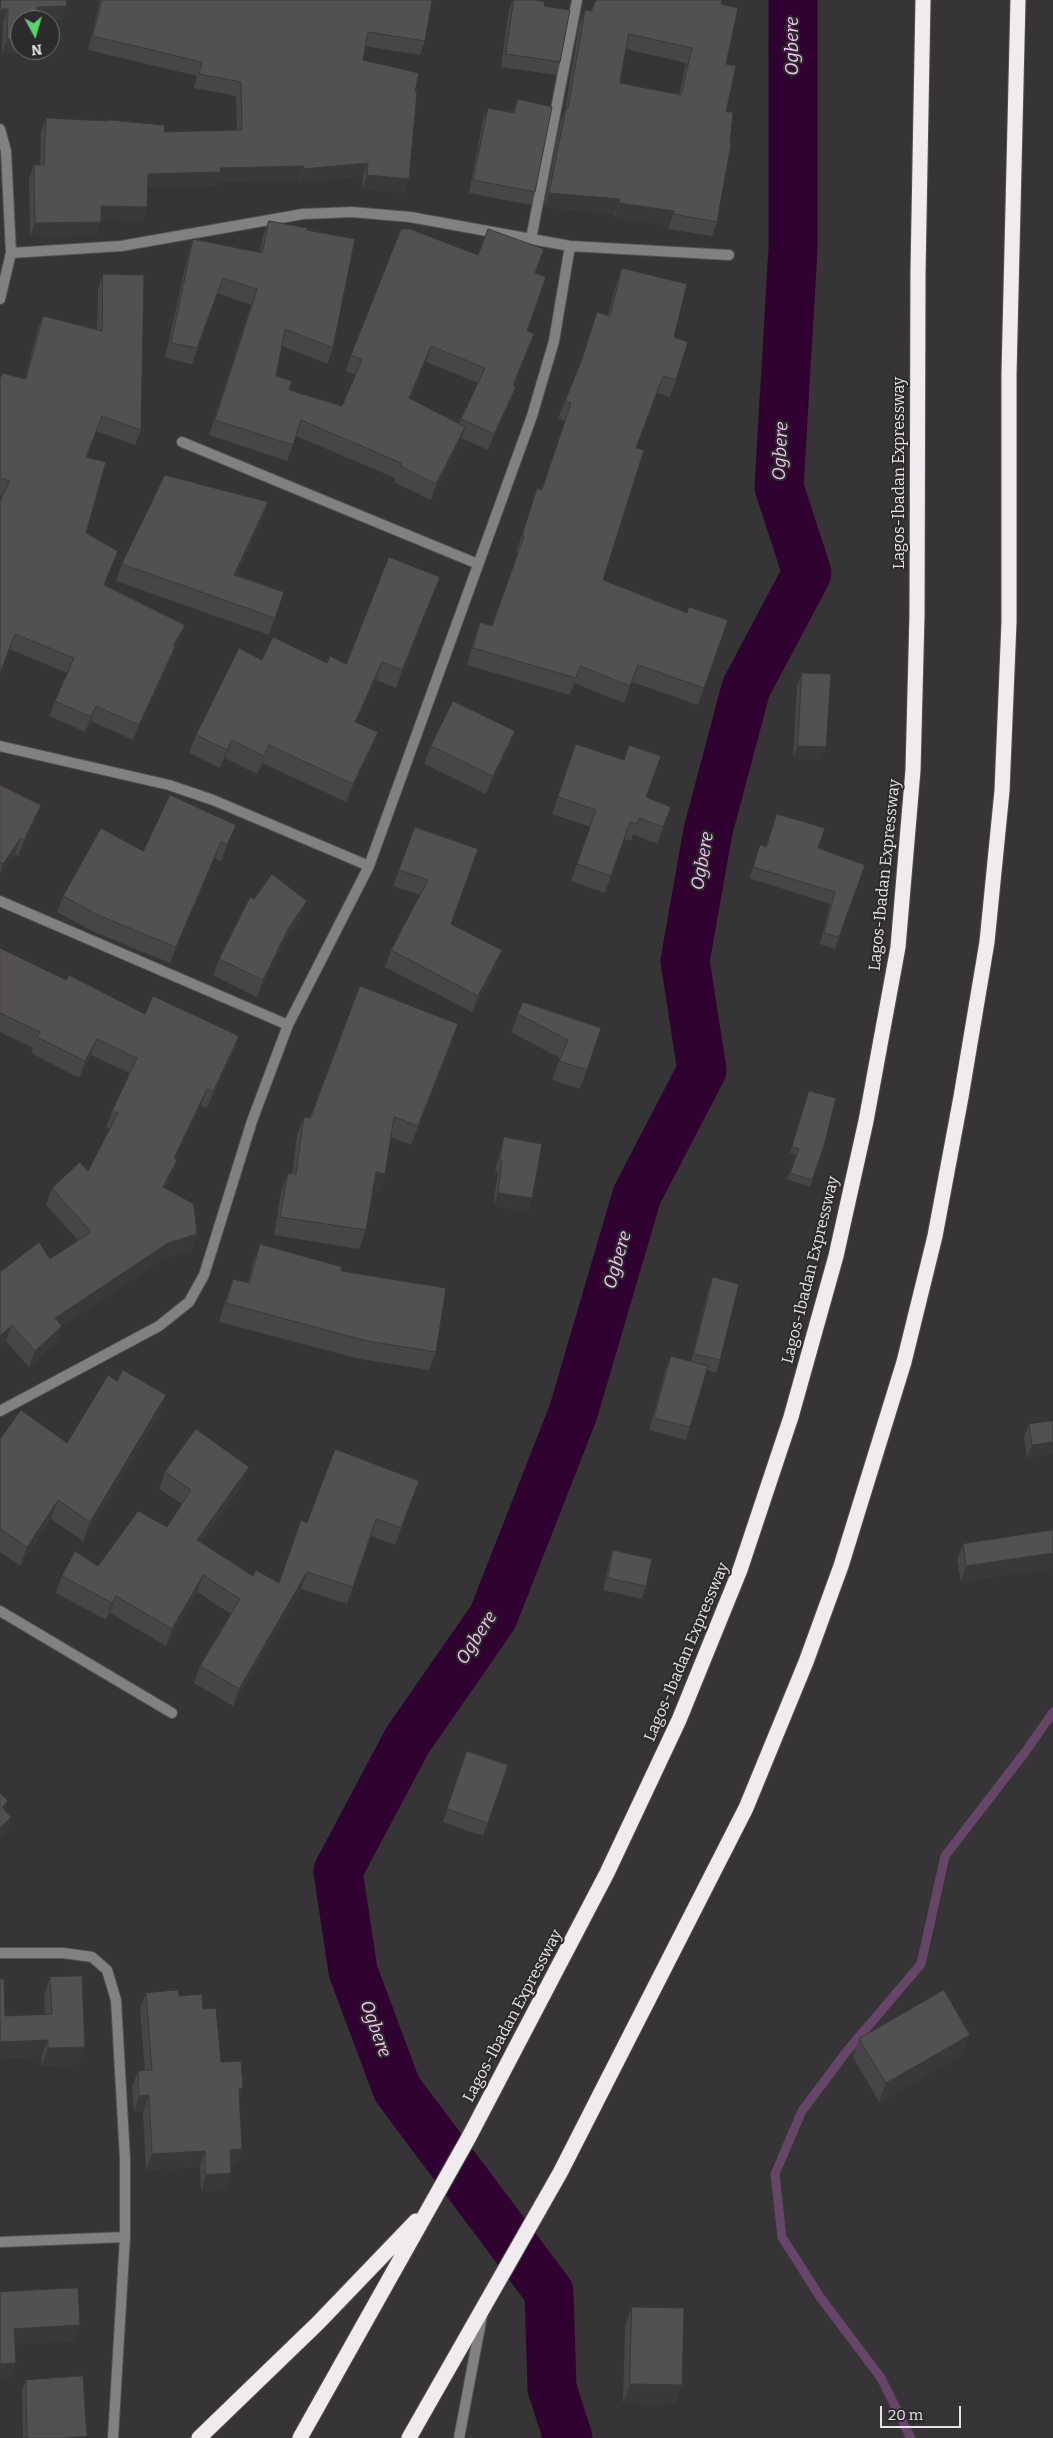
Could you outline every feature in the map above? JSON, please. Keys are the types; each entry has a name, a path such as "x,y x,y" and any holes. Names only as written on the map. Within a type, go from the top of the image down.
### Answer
{"highway":[{"name":"Lagos-Ibadan Expressway","path":"300,2438 474,2128 607,1873 679,1720 740,1570 791,1417 836,1256 866,1121 898,947 913,770 917,605 918,272 922,0"},
{"path":"409,2438 560,2172 746,1808 806,1662 841,1566 904,1362 935,1236 987,942 1002,791 1009,622 1009,364 1018,0"},
{"path":"199,2438 318,2323 431,2205"}],"street":[{"path":"531,238 577,0"},
{"path":"0,129 6,151 11,253 0,299"},
{"path":"11,253 121,246 302,214 352,212 410,217 570,246 729,255"},
{"path":"0,1411 159,1326 189,1302 204,1275 252,1121 288,1025 369,866 532,416 554,341 570,246"},
{"path":"182,442 478,564"},
{"path":"0,746 169,785 213,800 369,866"},
{"path":"0,901 288,1025"},
{"path":"0,1611 172,1714"},
{"path":"0,1953 63,1953 92,1958 107,1970 116,2000 126,2237 113,2438"},
{"path":"0,2242 126,2237"},
{"path":"459,2438 485,2304"}],"building":[{"path":"1,0 66,0 67,6 37,7 37,10 10,10 10,39 7,39 8,9 1,9"},
{"path":"102,0 432,0 425,41 368,32 363,60 419,73 415,92 417,92 409,179 367,175 368,163 304,169 304,166 220,168 221,172 148,174 147,207 101,206 101,222 35,223 34,165 44,165 46,118 109,120 165,125 164,132 242,130 241,82 199,74 202,62 93,36"},
{"path":"514,0 535,0 545,2 544,6 570,10 560,62 506,54"},
{"path":"596,0 722,0 721,4 738,8 726,64 736,66 726,112 733,112 731,144 717,222 674,214 674,211 619,203 620,199 549,193 566,108 568,108 585,10 591,11","holes":["629,34 692,48 681,95 620,83"]},
{"path":"518,99 552,107 535,192 473,180 488,108 514,113"},
{"path":"269,221 355,239 333,348 285,329 276,376 292,381 289,390 342,406 362,360 351,355 401,229 410,229 478,255 488,229 544,249 535,273 546,277 527,331 534,334 513,385 516,387 494,434 461,419 485,368 431,346 409,398 465,427 436,484 400,466 401,463 301,420 293,445 215,420 257,289 223,278 197,348 171,343 193,239 262,253"},
{"path":"622,268 687,284 674,337 688,342 676,380 663,376 636,448 644,450 603,580 687,613 689,607 728,620 704,688 638,665 630,686 580,666 576,678 473,648 480,622 492,626 524,536 522,536 537,488 542,490 571,403 565,401 581,362 597,312 610,316"},
{"path":"103,274 144,275 141,430 102,416 86,457 106,462 86,533 118,551 104,585 185,625 173,646 175,647 139,725 96,706 91,717 55,701 74,658 15,634 0,673 0,501 10,481 0,478 0,379 2,373 26,379 43,316 102,331"},
{"path":"165,475 268,502 234,575 284,592 275,618 122,564"},
{"path":"389,557 440,577 402,670 382,662 355,722 378,732 353,784 269,745 264,756 232,740 227,750 196,735 239,648 262,660 273,637 327,663 330,656 346,664"},
{"path":"802,673 831,674 826,747 798,746"},
{"path":"453,701 515,731 493,776 431,746"},
{"path":"576,744 624,760 629,745 661,756 646,797 671,807 663,827 639,818 637,824 630,822 611,876 577,864 596,810 558,797"},
{"path":"0,785 41,805 24,840 21,838 3,864 0,862"},
{"path":"170,795 236,825 227,845 221,842 176,947 98,915 63,896 101,828 143,851"},
{"path":"777,814 825,828 818,848 865,865 839,937 824,933 835,892 753,867 760,845 766,847"},
{"path":"415,827 478,849 451,924 502,950 478,996 391,950 428,880 399,870"},
{"path":"272,874 307,901 288,929 263,980 219,959 250,897 254,899"},
{"path":"0,948 66,980 69,975 145,1014 153,996 239,1036 213,1092 207,1089 174,1158 177,1160 163,1187 194,1204 197,1234 168,1243 55,1318 62,1326 35,1351 12,1325 0,1336 0,1272 39,1242 50,1259 91,1232 52,1188 80,1162 88,1171 118,1113 112,1111 137,1058 97,1039 85,1061 37,1037 40,1032 0,1013"},
{"path":"360,986 458,1024 418,1126 394,1117 385,1174 376,1172 366,1230 280,1217 288,1173 296,1174 304,1117 310,1118"},
{"path":"523,1002 601,1028 587,1070 559,1061 568,1040 518,1014"},
{"path":"809,1091 836,1098 824,1146 812,1180 790,1173 799,1149 792,1147"},
{"path":"504,1137 542,1144 532,1198 498,1193 502,1160 500,1159"},
{"path":"260,1244 342,1267 341,1271 446,1288 436,1352 367,1341 226,1303 233,1279 249,1283"},
{"path":"713,1277 739,1284 720,1360 694,1354"},
{"path":"671,1356 708,1366 690,1427 654,1418"},
{"path":"123,1370 166,1395 90,1522 58,1500 27,1547 0,1529 0,1439 21,1410 67,1443 108,1375 117,1381"},
{"path":"1053,1421 1053,1442 1032,1445 1029,1424"},
{"path":"196,1429 249,1467 197,1540 253,1576 256,1570 279,1583 301,1520 307,1523 335,1449 419,1481 401,1528 376,1519 353,1587 307,1572 239,1689 200,1666 240,1599 203,1575 172,1629 116,1596 112,1603 62,1576 75,1551 98,1566 138,1511 167,1527 191,1490 165,1472"},
{"path":"1053,1530 1053,1553 966,1566 963,1544"},
{"path":"613,1550 652,1559 646,1586 608,1578"},
{"path":"467,1751 508,1765 488,1823 447,1809"},
{"path":"0,1793 8,1801 2,1807 11,1817 0,1828"},
{"path":"82,1976 85,2047 48,2048 48,2040 0,2042 0,1979 4,1979 5,2016 52,2014 50,1977"},
{"path":"178,1990 179,1996 202,1994 203,2009 216,2008 221,2062 241,2061 243,2088 239,2089 242,2149 230,2150 231,2173 206,2175 205,2151 152,2154 149,2095 139,2096 138,2071 152,2070 146,1993"},
{"path":"944,1990 970,2035 886,2083 859,2039"},
{"path":"78,2288 80,2325 14,2329 16,2363 0,2364 0,2292"},
{"path":"632,2307 684,2308 682,2385 630,2384"},
{"path":"83,2376 87,2436 27,2438 26,2380"}],"waterway":[{"name":"Ogbere","path":"568,2438 552,2388 549,2292 397,2089 353,1971 338,1871 407,1741 493,1617 573,1413 637,1195 702,1070 685,961 708,831 746,688 807,573 779,487 793,249 793,0"},
{"path":"911,2438 881,2378 820,2297 782,2237 775,2174 802,2111 847,2051 921,1964 945,1856 1026,1751 1053,1712"}]}
